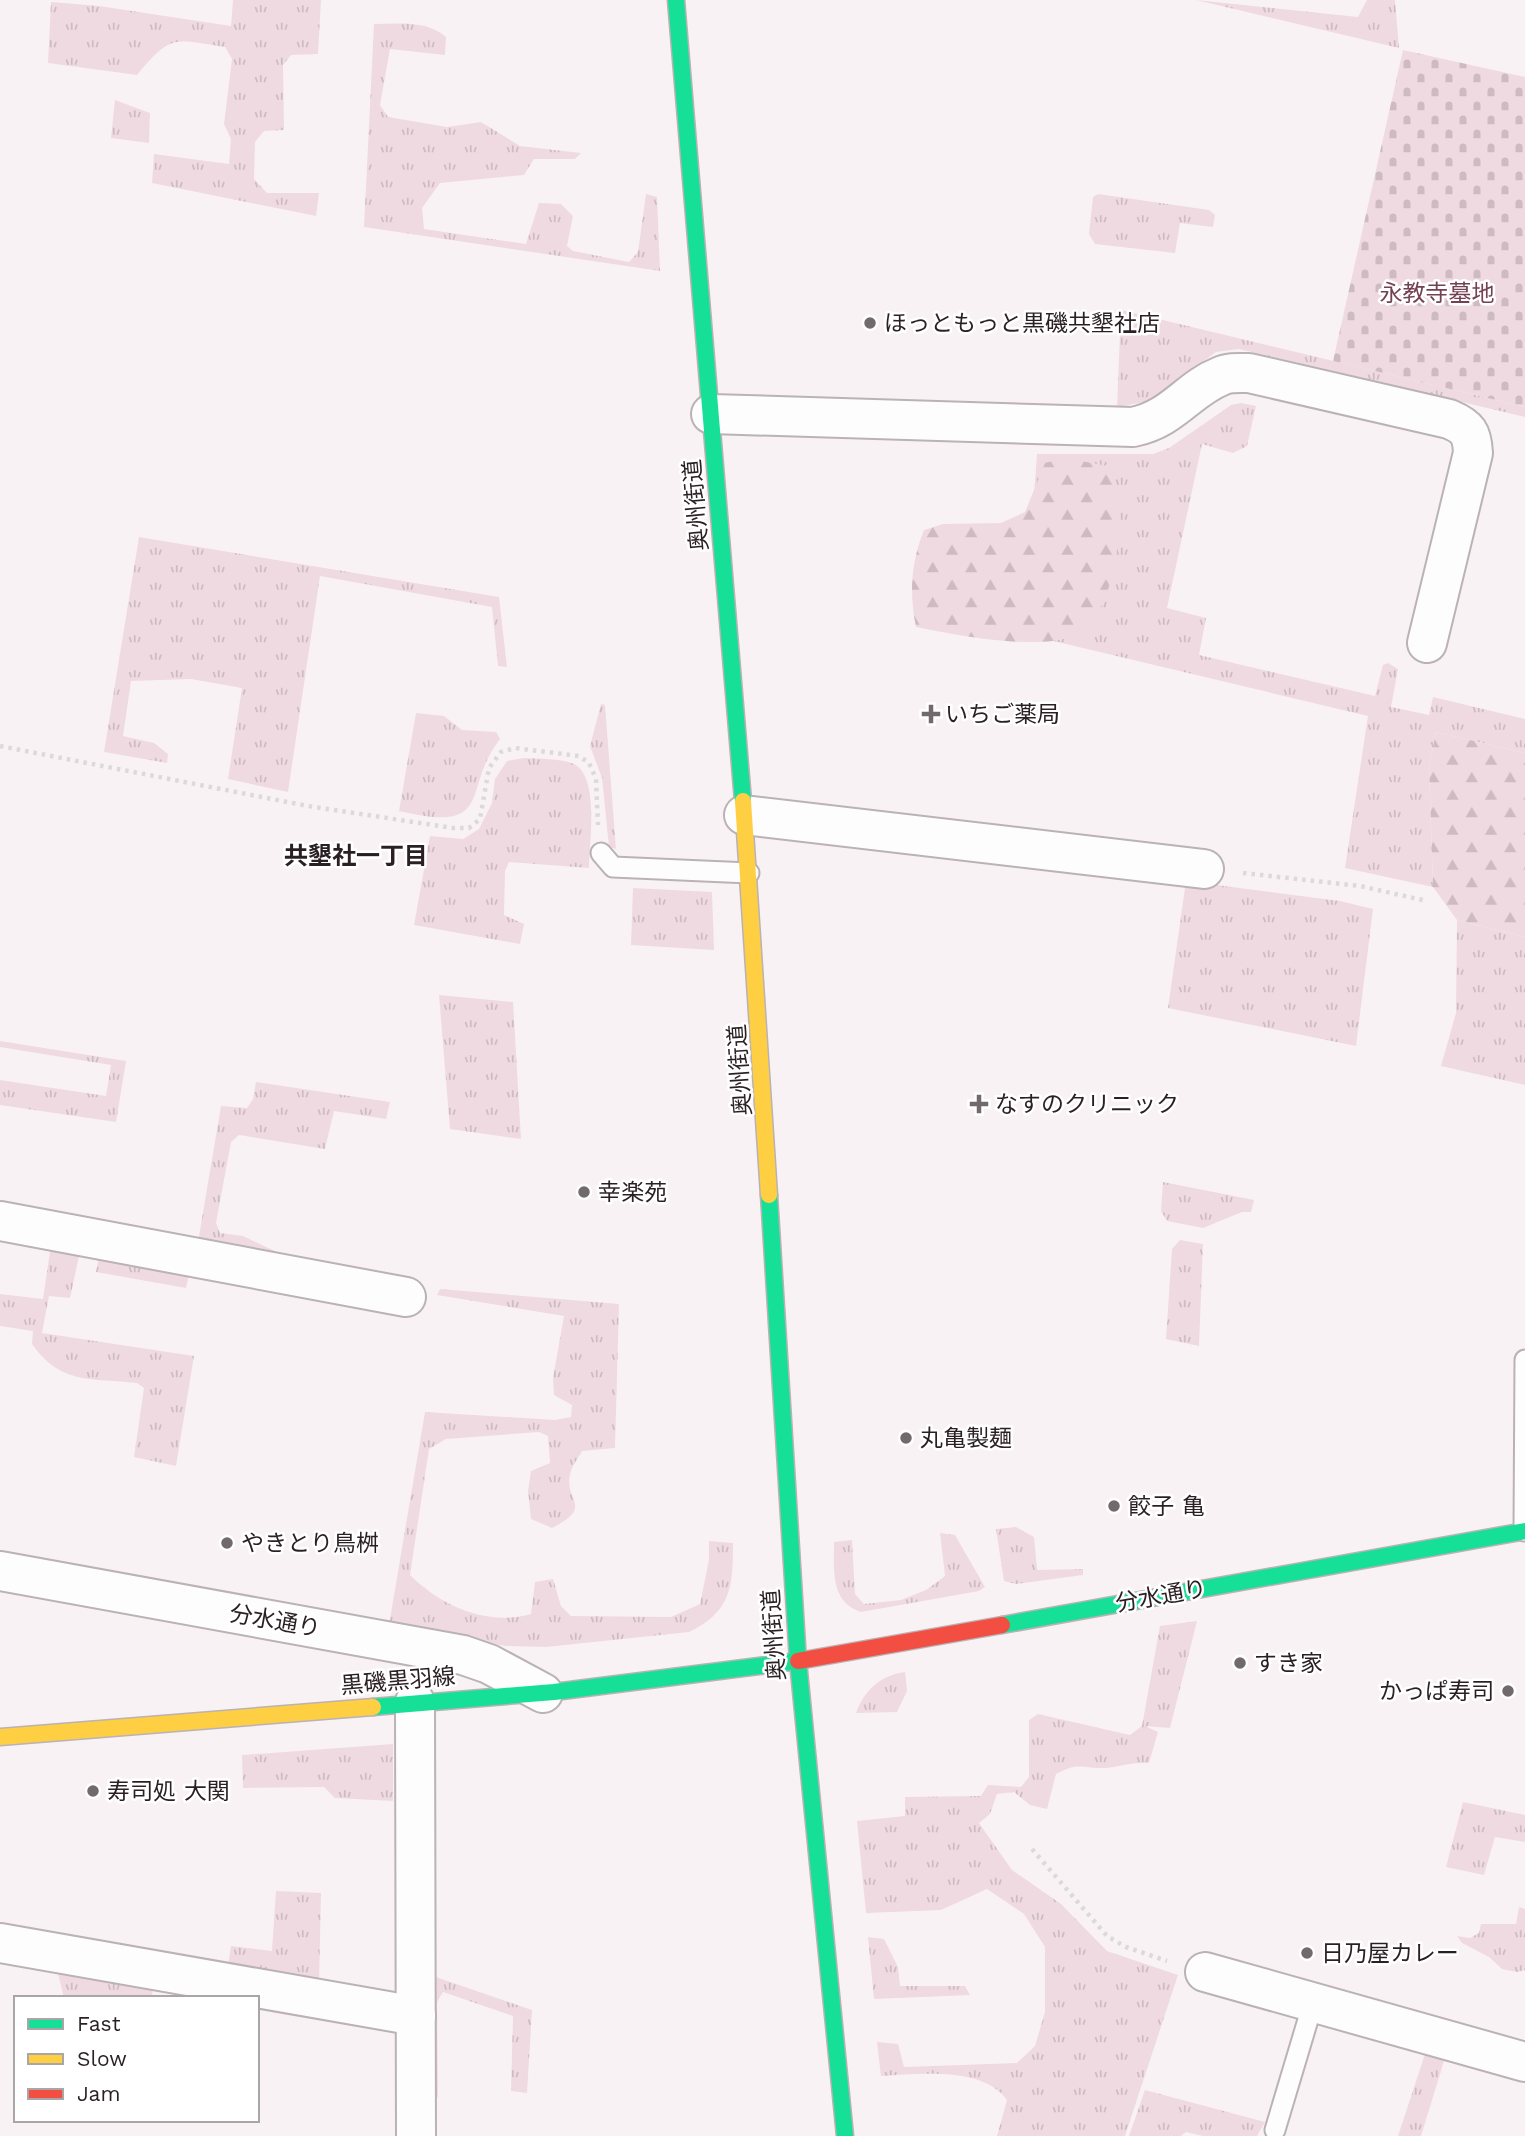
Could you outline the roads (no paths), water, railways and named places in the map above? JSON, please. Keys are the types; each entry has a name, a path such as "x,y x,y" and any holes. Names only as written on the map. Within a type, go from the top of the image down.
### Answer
{"main road":[{"name":"奥州街道","path":"676,0 749,873 798,1661 845,2136"},
{"name":"分水通り","path":"798,1661 1525,1531"},
{"name":"黒磯黒羽線","path":"0,1737 543,1693 798,1661"}],"street":[{"path":"711,414 1133,427 1150,424 1220,376 1249,373 1449,419 1465,426 1472,436 1473,453 1427,643"},
{"path":"744,816 1204,869"},
{"path":"0,1221 407,1297"},
{"name":"分水通り","path":"0,1571 463,1655 489,1664 543,1693"},
{"path":"415,1702 416,2136"},
{"path":"0,1943 416,2016"},
{"path":"1205,1972 1525,2062"}],"lane":[{"path":"601,853 612,867 749,873"},
{"path":"1525,1360 1525,1531"},
{"path":"1275,2130 1312,2003"}],"place":[{"name":"ほっともっと黒磯共墾社店","path":"870,323"},
{"name":"いちご薬局","path":"931,714"},
{"name":"なすのクリニック","path":"979,1104"},
{"name":"幸楽苑","path":"584,1192"},
{"name":"丸亀製麺","path":"906,1438"},
{"name":"餃子 亀","path":"1114,1506"},
{"name":"やきとり鳥桝","path":"227,1543"},
{"name":"すき家","path":"1240,1663"},
{"name":"かっぱ寿司","path":"1508,1691"},
{"name":"寿司処 大関","path":"93,1791"},
{"name":"日乃屋カレー","path":"1307,1953"}],"district":[{"name":"共墾社一丁目","path":"356,856"}],"park label":[{"name":"永教寺墓地","path":"1437,293"}]}
